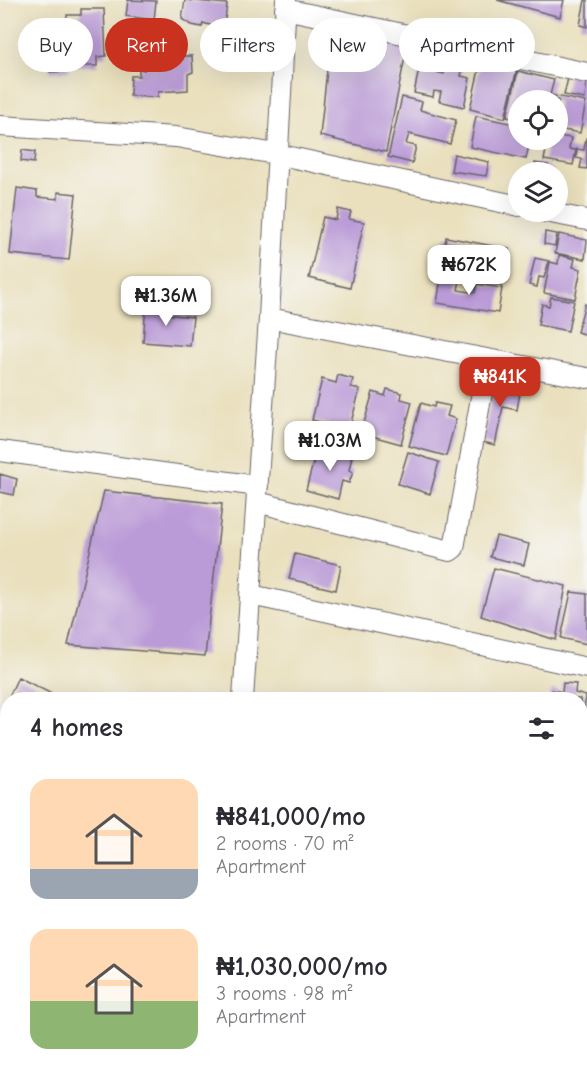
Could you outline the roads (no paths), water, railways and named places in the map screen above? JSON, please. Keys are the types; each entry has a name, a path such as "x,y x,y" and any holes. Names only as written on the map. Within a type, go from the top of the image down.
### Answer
{"street":[{"path":"244,692 269,318 276,154 286,5 587,73"},
{"path":"0,126 176,137 276,154 508,204"},
{"path":"568,216 587,220"},
{"path":"269,318 587,378"},
{"path":"0,451 257,494 450,551 454,548 488,359"},
{"path":"251,595 587,668"}]}
